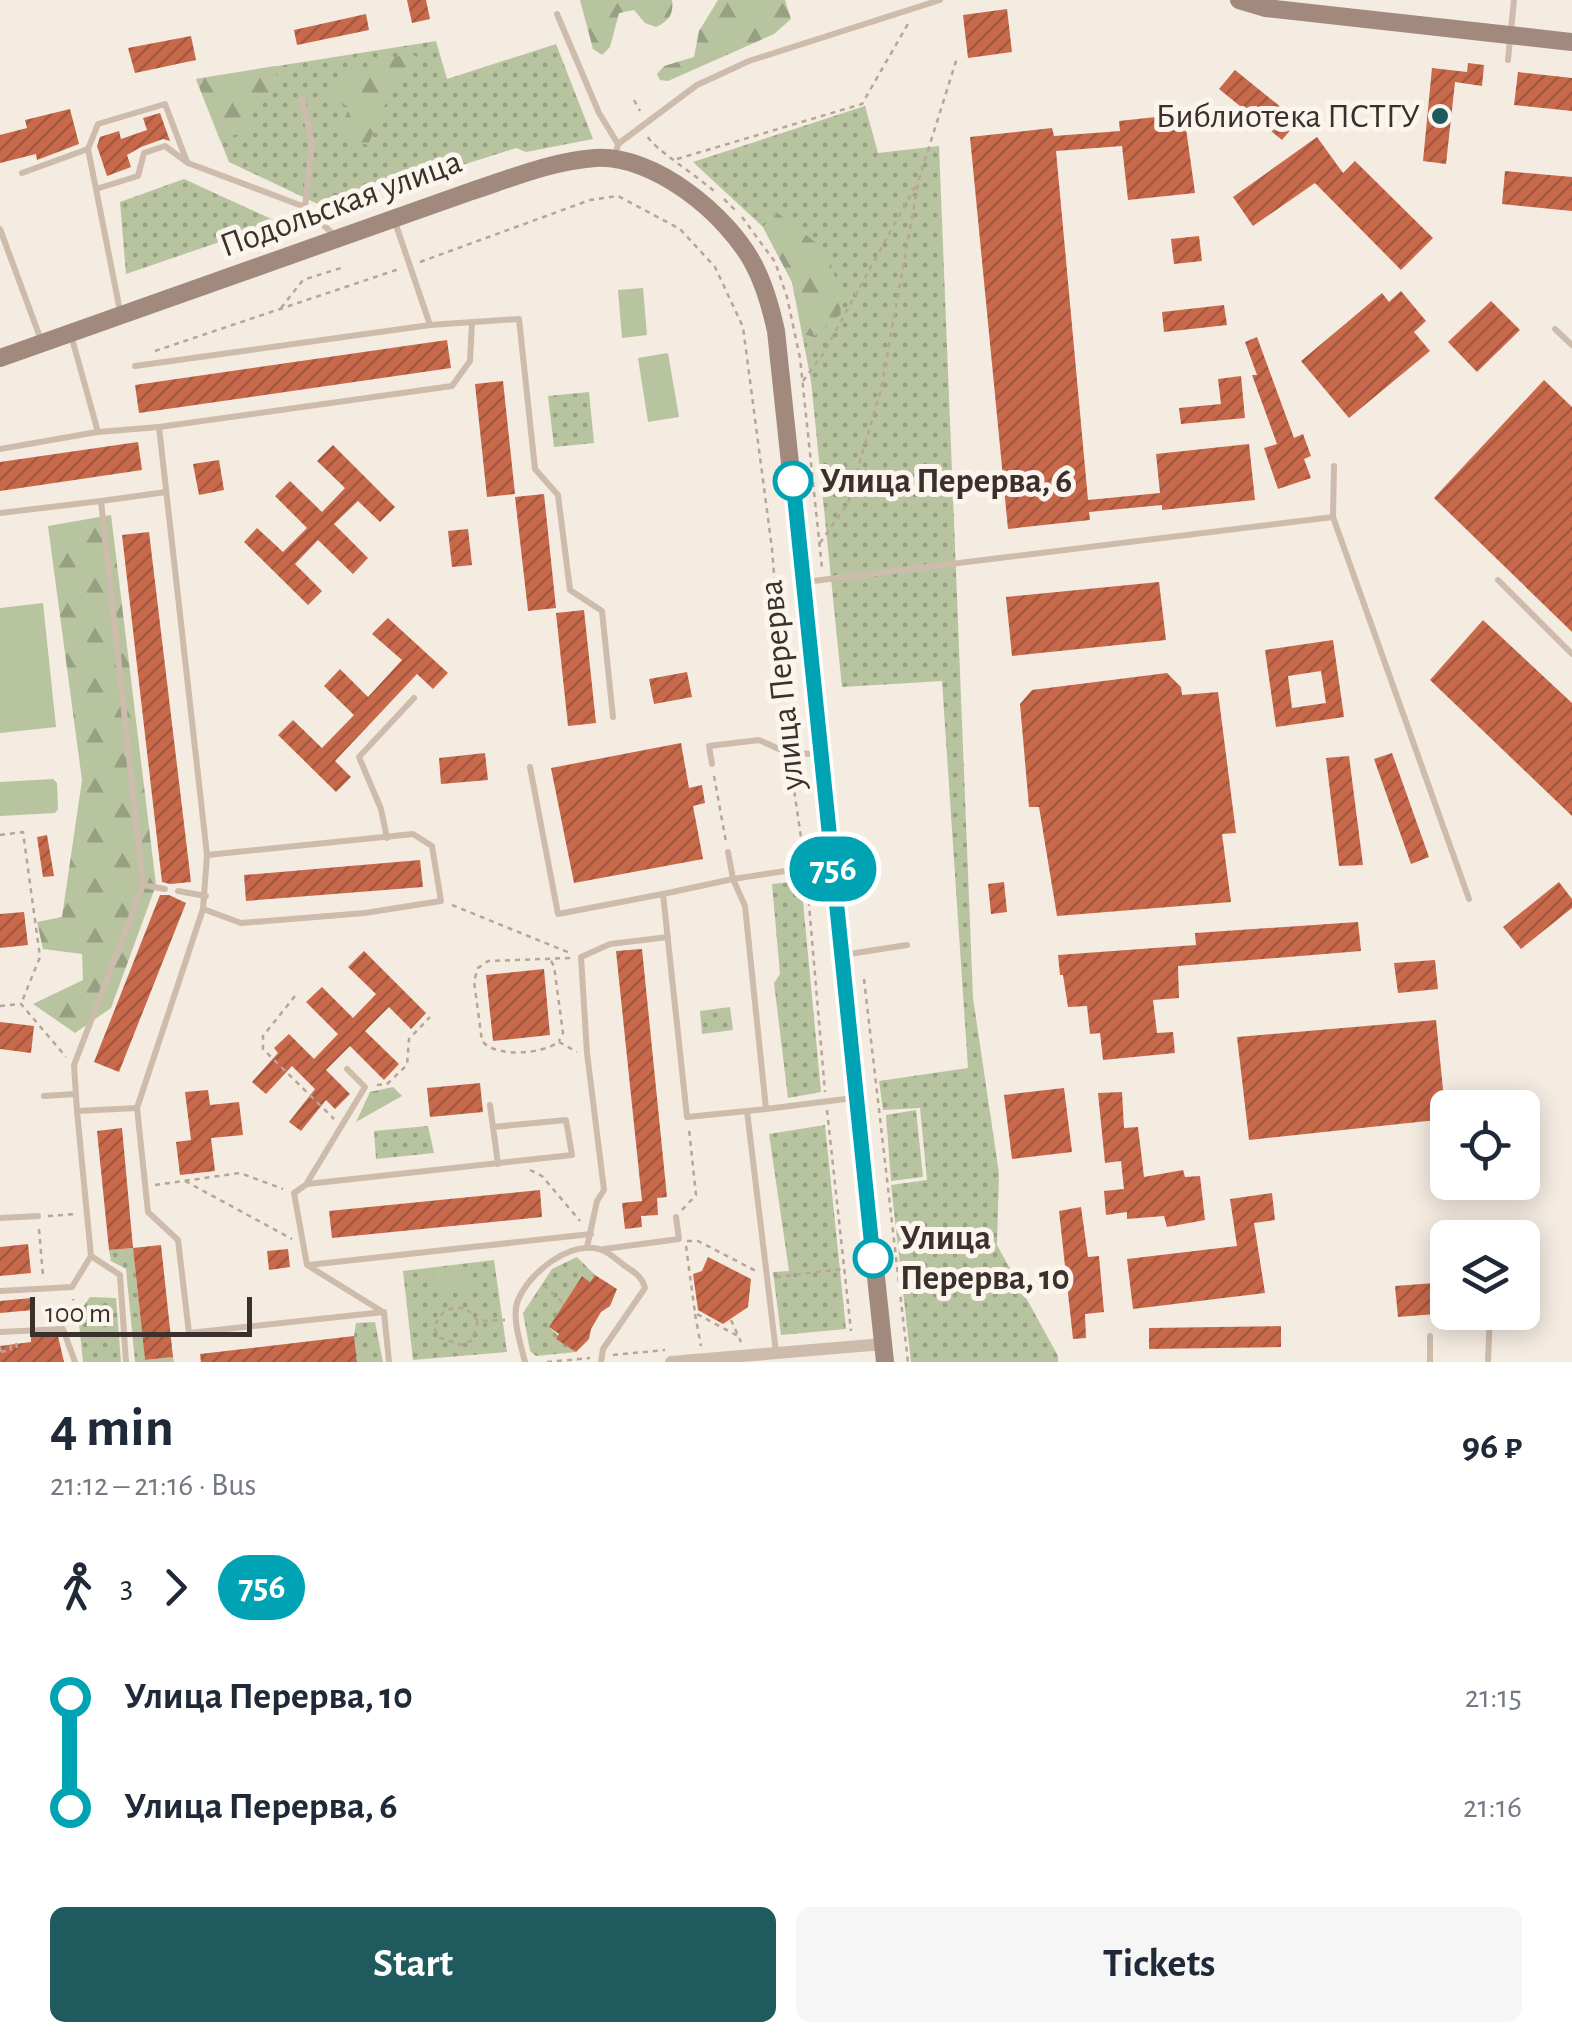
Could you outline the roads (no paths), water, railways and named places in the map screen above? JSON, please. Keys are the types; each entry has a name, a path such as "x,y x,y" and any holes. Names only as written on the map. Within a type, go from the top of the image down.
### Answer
{"street":[{"path":"1239,0 1266,8 1572,42"},
{"name":"Подольская улица","path":"0,358 469,192 616,151 676,182 701,204"},
{"name":"улица Перерва","path":"701,204 727,228 753,262 767,293 776,330 884,1353"},
{"path":"669,1356 853,1346 884,1353"}],"lane":[{"path":"557,14 616,151 697,85 749,61 940,0"},
{"path":"1508,60 1514,0"},
{"path":"302,99 312,143 305,207"},
{"path":"121,316 88,149 98,124 165,104 188,163"},
{"path":"96,189 138,176 144,154 165,146 188,163 305,207 339,239"},
{"path":"22,173 88,149"},
{"path":"394,221 430,325"},
{"path":"0,228 42,343"},
{"path":"135,366 430,325 519,319 534,469 558,496 570,590 602,611 613,717"},
{"path":"0,449 98,432 452,386 470,360 472,322"},
{"path":"1555,329 1572,345"},
{"path":"70,334 98,432"},
{"path":"159,427 207,855 204,909 137,1108 148,1212 178,1240 189,1333 384,1312"},
{"path":"1334,466 1333,518 1469,899"},
{"path":"0,512 166,492"},
{"path":"0,1292 72,1287 91,1256 74,1066 143,885 101,501"},
{"path":"803,582 1333,518"},
{"path":"1498,580 1572,654"},
{"path":"386,838 381,810 360,758 414,698"},
{"path":"712,764 709,746 760,740 788,753 823,754"},
{"path":"530,767 558,914 733,879 832,864"},
{"path":"204,909 241,923 365,913 441,901 432,846 413,834 207,855"},
{"path":"728,852 733,879 745,906 766,1109"},
{"path":"143,885 165,889"},
{"path":"178,891 206,896"},
{"path":"663,894 688,1117 856,1097"},
{"path":"587,1247 597,1202 604,1190 581,957 610,944 668,937"},
{"path":"842,955 907,945"},
{"path":"347,1069 365,1086 307,1184 294,1193 307,1265 384,1312"},
{"path":"44,1096 76,1094"},
{"path":"490,1105 498,1164"},
{"path":"76,1111 137,1108"},
{"path":"746,1111 776,1353"},
{"path":"307,1184 572,1156 566,1120 493,1127"},
{"path":"0,1218 38,1216"},
{"path":"525,1362 517,1320 518,1302 535,1278 561,1254 587,1247 603,1249 683,1240 676,1217"},
{"path":"307,1265 590,1234"},
{"path":"601,1359 645,1288 646,1278 603,1249"},
{"path":"91,1256 120,1275 126,1362"},
{"path":"384,1312 389,1362"},
{"path":"4,1332 63,1330 75,1362"},
{"path":"1488,1362 1489,1330"},
{"path":"1430,1336 1430,1362"}],"place":[{"name":"Библиотека ПСТГУ","path":"1440,116"},
{"name":"Улица Перерва, 6","path":"793,481"},
{"name":"Улица Перерва, 10","path":"873,1258"}]}
